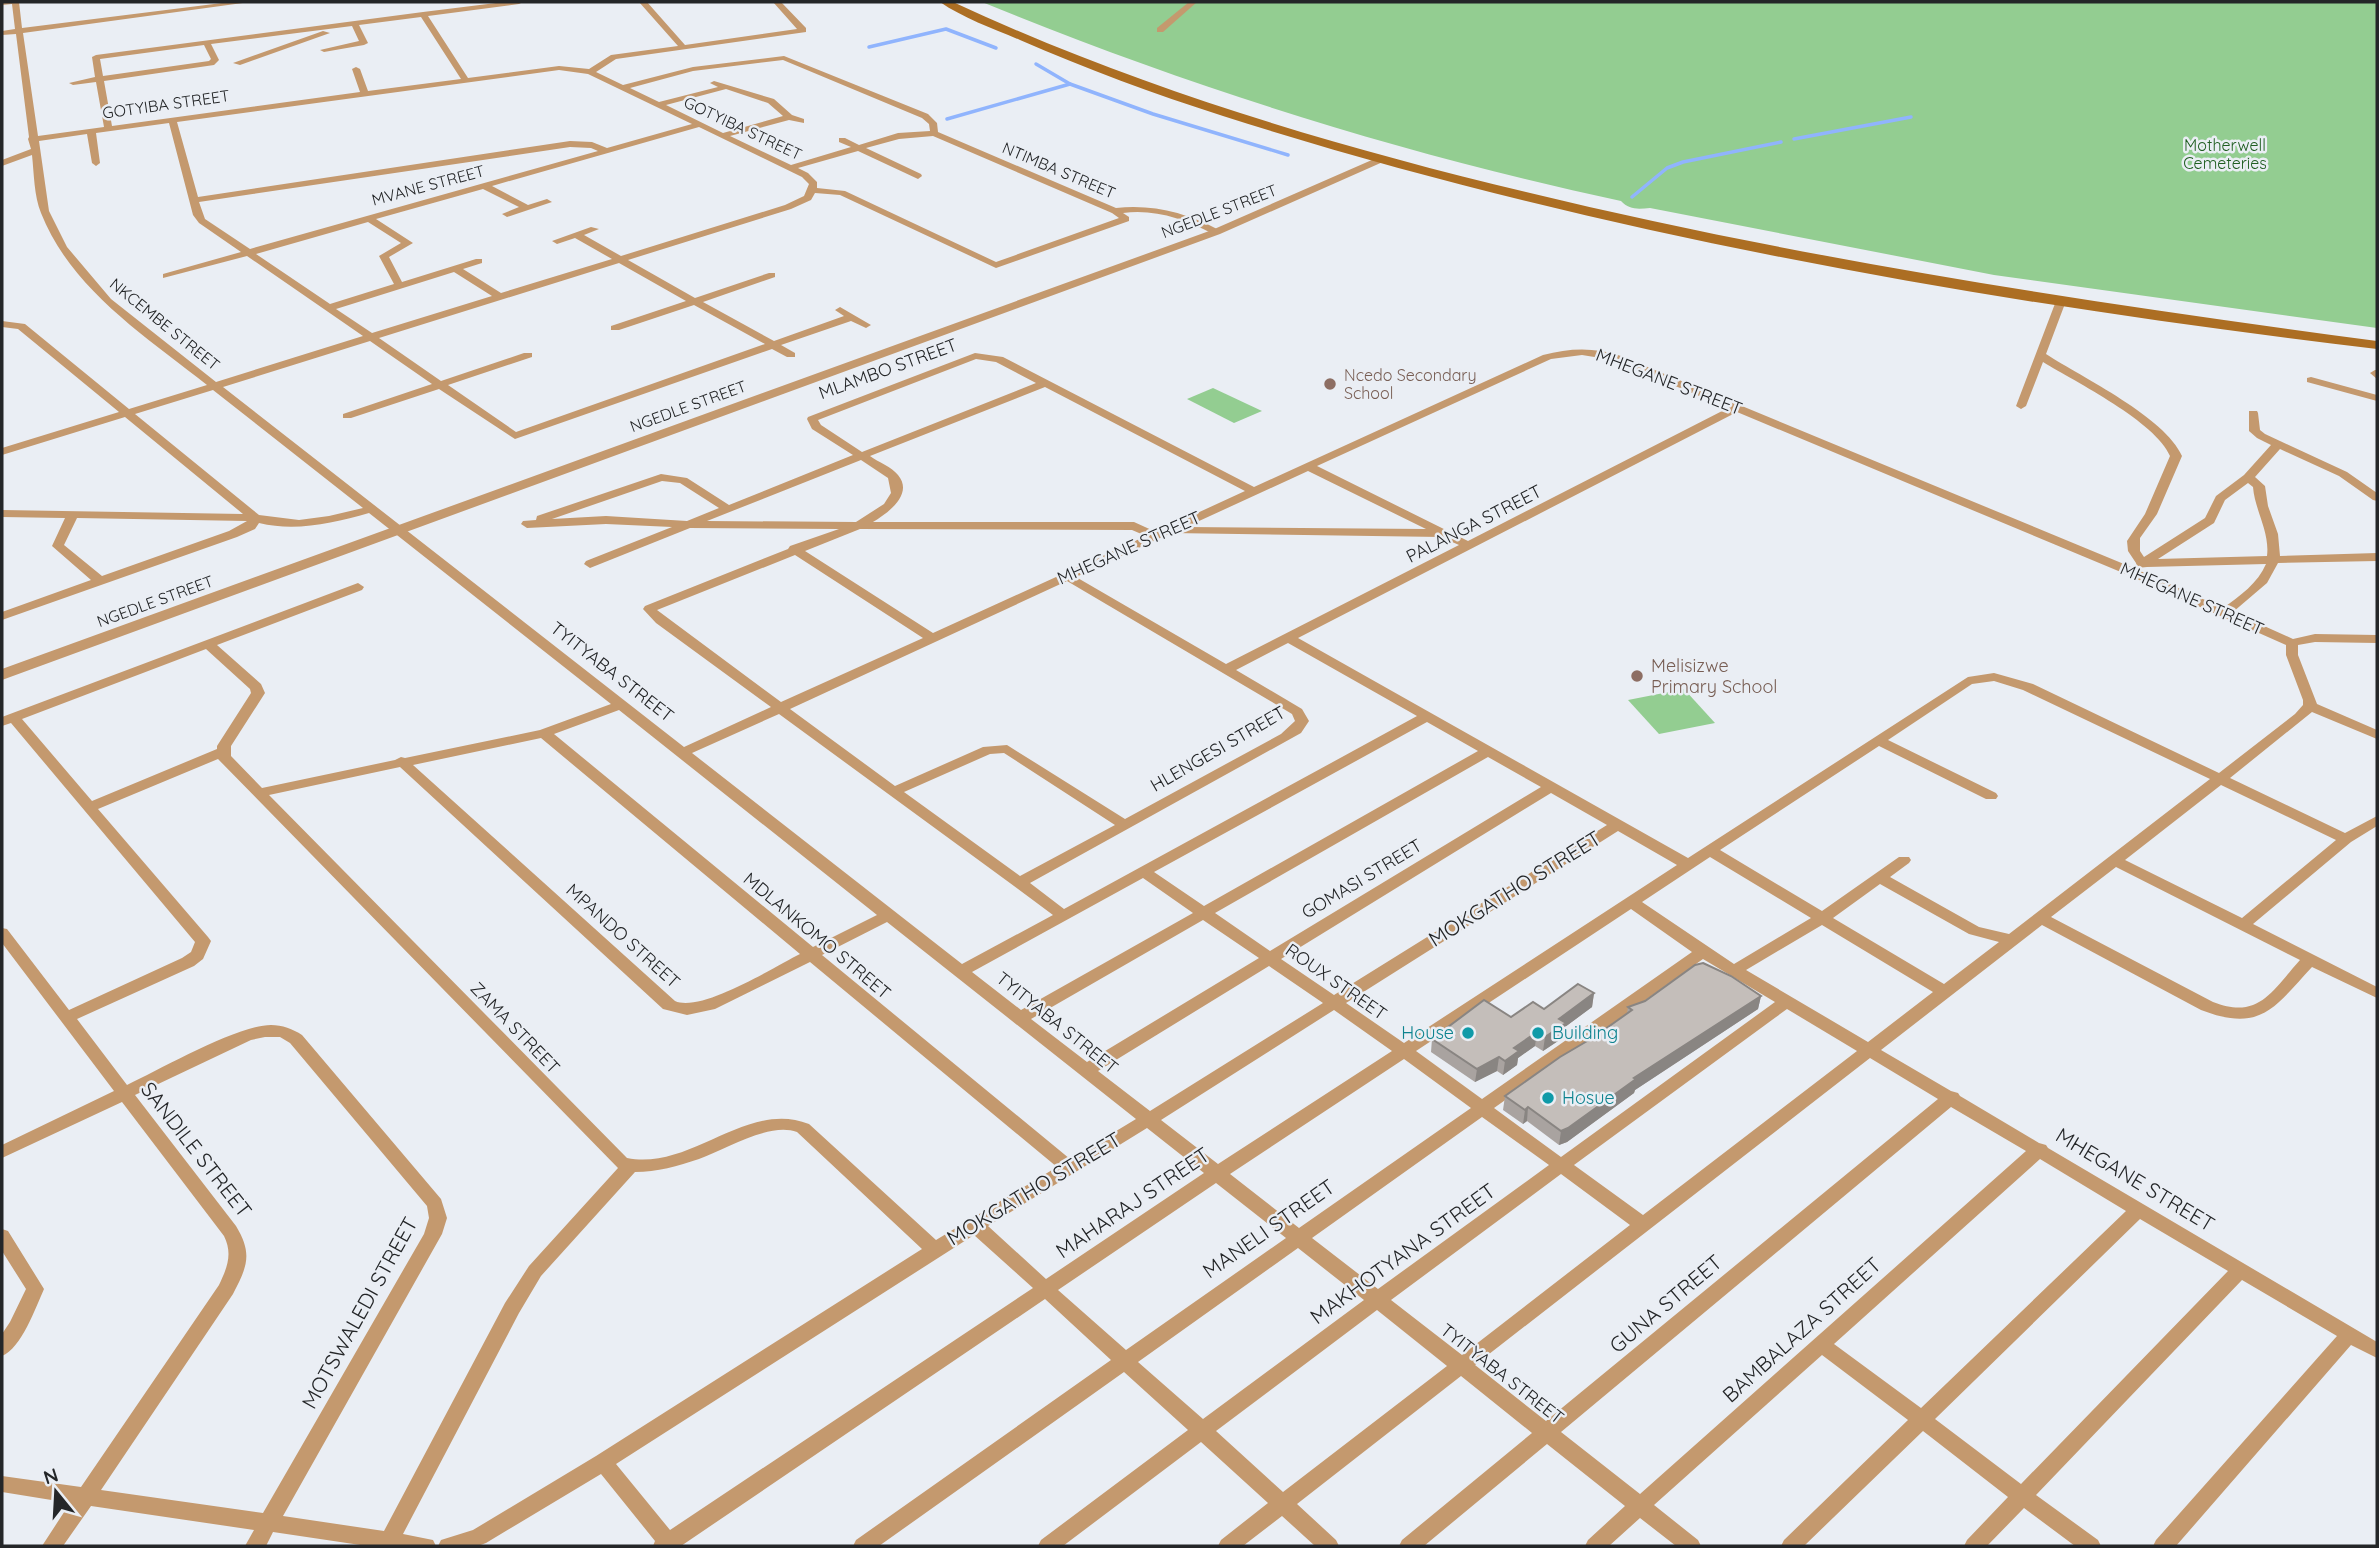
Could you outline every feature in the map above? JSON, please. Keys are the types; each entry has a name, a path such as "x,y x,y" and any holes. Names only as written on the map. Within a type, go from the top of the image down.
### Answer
{"main road":[{"path":"945,2 1058,52 1128,79 1381,159 1569,207 1854,266 2061,301 2377,345"}],"street":[{"path":"2,3 15,2"},
{"name":"NKCEMBE STREET","path":"15,2 32,139 47,220 80,271 107,301 399,530"},
{"path":"2,33 246,2"},
{"path":"108,128 96,57 519,2"},
{"path":"643,2 682,47"},
{"path":"590,72 614,57 803,30 777,2"},
{"path":"1160,30 1193,2"},
{"path":"424,15 464,78"},
{"path":"324,50 364,43 354,23"},
{"path":"237,64 354,23"},
{"path":"73,83 211,63 215,60 206,41"},
{"path":"606,51 614,57"},
{"path":"620,88 693,69 780,58 929,118 934,132 904,135 790,168"},
{"name":"GOTYIBA STREET","path":"32,139 552,67 590,72 790,168 812,180 814,190"},
{"path":"356,69 365,92"},
{"path":"834,88 862,79"},
{"path":"657,105 719,85 765,99 789,117 801,121"},
{"path":"878,108 916,97"},
{"path":"721,136 789,117"},
{"path":"172,119 202,221 515,436 852,317"},
{"name":"MVANE STREET","path":"166,276 698,125"},
{"path":"91,131 96,163"},
{"name":"NTIMBA STREET","path":"814,190 842,193 996,265 1126,219 1115,211 934,132"},
{"path":"842,140 918,176"},
{"path":"194,200 570,144 592,145 606,151"},
{"path":"2,163 34,151"},
{"name":"NGEDLE STREET","path":"2,676 1216,232 1381,159"},
{"path":"485,186 527,208"},
{"path":"2,452 788,207 808,198 814,190"},
{"path":"507,214 547,202"},
{"path":"1115,211 1160,208 1183,215 1216,232"},
{"path":"368,218 408,243 384,256 399,285"},
{"path":"556,241 594,229"},
{"path":"576,235 791,355"},
{"path":"328,308 479,261"},
{"path":"455,268 499,296"},
{"path":"615,328 772,275"},
{"path":"2021,406 2061,301"},
{"path":"840,310 866,325"},
{"path":"2,324 21,326 255,518"},
{"name":"MHEGANE STREET","path":"684,752 1560,353 1582,351 1608,355 2132,572 2292,643"},
{"path":"347,416 528,355"},
{"name":"MLAMBO STREET","path":"781,707 660,620 649,609 859,525 884,511 892,503 897,490 896,481 889,471 816,427 812,418 975,356 999,359 1042,384 1254,491"},
{"path":"2041,356 2153,425 2171,444 2176,456 2159,500 2145,525 2134,536 2136,558 2144,563 2377,557"},
{"path":"2311,380 2377,398"},
{"path":"590,565 1042,384"},
{"name":"PALANGA STREET","path":"1227,669 1736,408"},
{"path":"2253,413 2255,431 2343,474 2377,498"},
{"path":"2132,572 2210,520 2220,498 2248,477 2278,444"},
{"path":"1308,466 1469,546"},
{"path":"728,509 682,480 661,477 527,524 606,520 693,525 1134,526 1161,533 1442,533"},
{"path":"2224,613 2265,579 2275,561 2272,534 2260,508 2259,486 2248,477"},
{"path":"2,513 255,518 272,524 298,523 372,509"},
{"path":"73,514 58,546 100,581"},
{"path":"2,616 233,534 251,526 255,518"},
{"name":"TYITYABA STREET","path":"399,530 962,971 1215,1175 1691,1546"},
{"path":"794,549 932,638"},
{"name":"HLENGESI STREET","path":"1019,883 1300,726 1301,717 1297,712 1066,576"},
{"path":"67,1017 188,962 198,955 204,941 90,807 7,720 358,587"},
{"path":"1289,638 1687,864"},
{"path":"2310,706 2309,693 2290,648 2292,643 2315,638 2377,639"},
{"path":"90,807 223,752 258,692 256,687 208,644"},
{"name":"MAHARAJ STREET","path":"668,1545 1215,1175 1968,681 1994,677 2028,687 2346,839"},
{"path":"258,793 544,733 622,704"},
{"path":"2310,706 2377,735"},
{"path":"1228,1546 2278,734 2310,706"},
{"path":"781,707 1063,915"},
{"path":"962,971 1427,716"},
{"name":"MDLANKOMO STREET","path":"544,733 807,954 1068,1167"},
{"path":"1878,740 1991,796"},
{"path":"895,791 988,750 1007,749 1125,825"},
{"path":"1020,1018 1489,750"},
{"name":"ZAMA STREET","path":"223,752 258,793 611,1154 630,1167"},
{"name":"MPANDO STREET","path":"401,761 669,1005 679,1010 689,1011 716,1003 807,954 889,915"},
{"name":"GOMASI STREET","path":"1085,1071 1552,786"},
{"path":"2243,925 2346,839 2377,820"},
{"name":"MOKGATHO STREET","path":"448,1546 479,1537 603,1462 935,1250 1617,825"},
{"path":"1709,850 1943,991"},
{"path":"1735,970 1821,919 1904,860"},
{"path":"2114,860 2377,993"},
{"name":"ROUX STREET","path":"1143,871 1404,1051 1642,1224"},
{"path":"1880,878 1975,931 2010,939"},
{"name":"MHEGANE STREET","path":"1631,902 1703,952 1870,1047 2377,1351"},
{"path":"2039,917 2207,1006 2236,1016 2259,1011 2310,959"},
{"name":"SANDILE STREET","path":"5,942 67,1017 230,1231 239,1243 241,1254 226,1289 52,1546"},
{"name":"MANELI STREET","path":"863,1546 1296,1237 1703,952"},
{"name":"MAKHOTYANA STREET","path":"1048,1546 1377,1300 1787,1001"},
{"name":"MOTSWALEDI STREET","path":"2,1152 245,1036 270,1030 288,1033 431,1198 438,1211 433,1234 254,1546"},
{"name":"GUNA STREET","path":"1409,1546 1952,1097"},
{"path":"389,1541 512,1308 535,1271 630,1167 661,1164 774,1124 794,1124 803,1128 935,1250"},
{"name":"BAMBALAZA STREET","path":"1595,1546 2040,1149"},
{"path":"1791,1546 2139,1209"},
{"path":"975,1225 1329,1546"},
{"path":"2,1236 35,1289 10,1325 2,1348"},
{"path":"1974,1546 2241,1269"},
{"path":"2163,1546 2349,1335"},
{"path":"1821,1344 1925,1419 1946,1441 2091,1546"},
{"path":"603,1462 668,1545"},
{"path":"2,1484 426,1546"}],"green space":[{"name":"Motherwell Cemeteries","path":"982,2 2377,2 2377,328 1994,275 1650,208 1634,208 1621,201 1458,162 1297,116 1138,62"},
{"path":"1213,388 1262,411 1234,423 1187,399"},
{"path":"1684,689 1715,723 1659,734 1628,700"}],"building":[{"path":"1703,963 1731,976 1761,996 1634,1078 1636,1079 1561,1131 1528,1107 1525,1110 1505,1096 1632,1010 1628,1007 1645,1001 1695,965"},
{"path":"1578,984 1594,993 1559,1019 1566,1023 1545,1037 1537,1032 1514,1048 1519,1051 1505,1061 1499,1057 1477,1069 1432,1039 1484,1000 1511,1017 1533,1002 1544,1009"}],"waterway":[{"path":"869,47 946,29 996,48"},
{"path":"1036,64 1070,84"},
{"path":"947,119 1070,84"},
{"path":"1070,84 1153,114 1288,155"},
{"path":"1794,139 1911,117"},
{"path":"1632,197 1667,168 1683,162 1781,142"}],"place":[{"name":"Ncedo Secondary School","path":"1330,384"},
{"name":"Melisizwe Primary School","path":"1637,676"},
{"name":"House","path":"1468,1033"},
{"name":"Building","path":"1538,1033"},
{"name":"Hosue","path":"1548,1098"}]}
